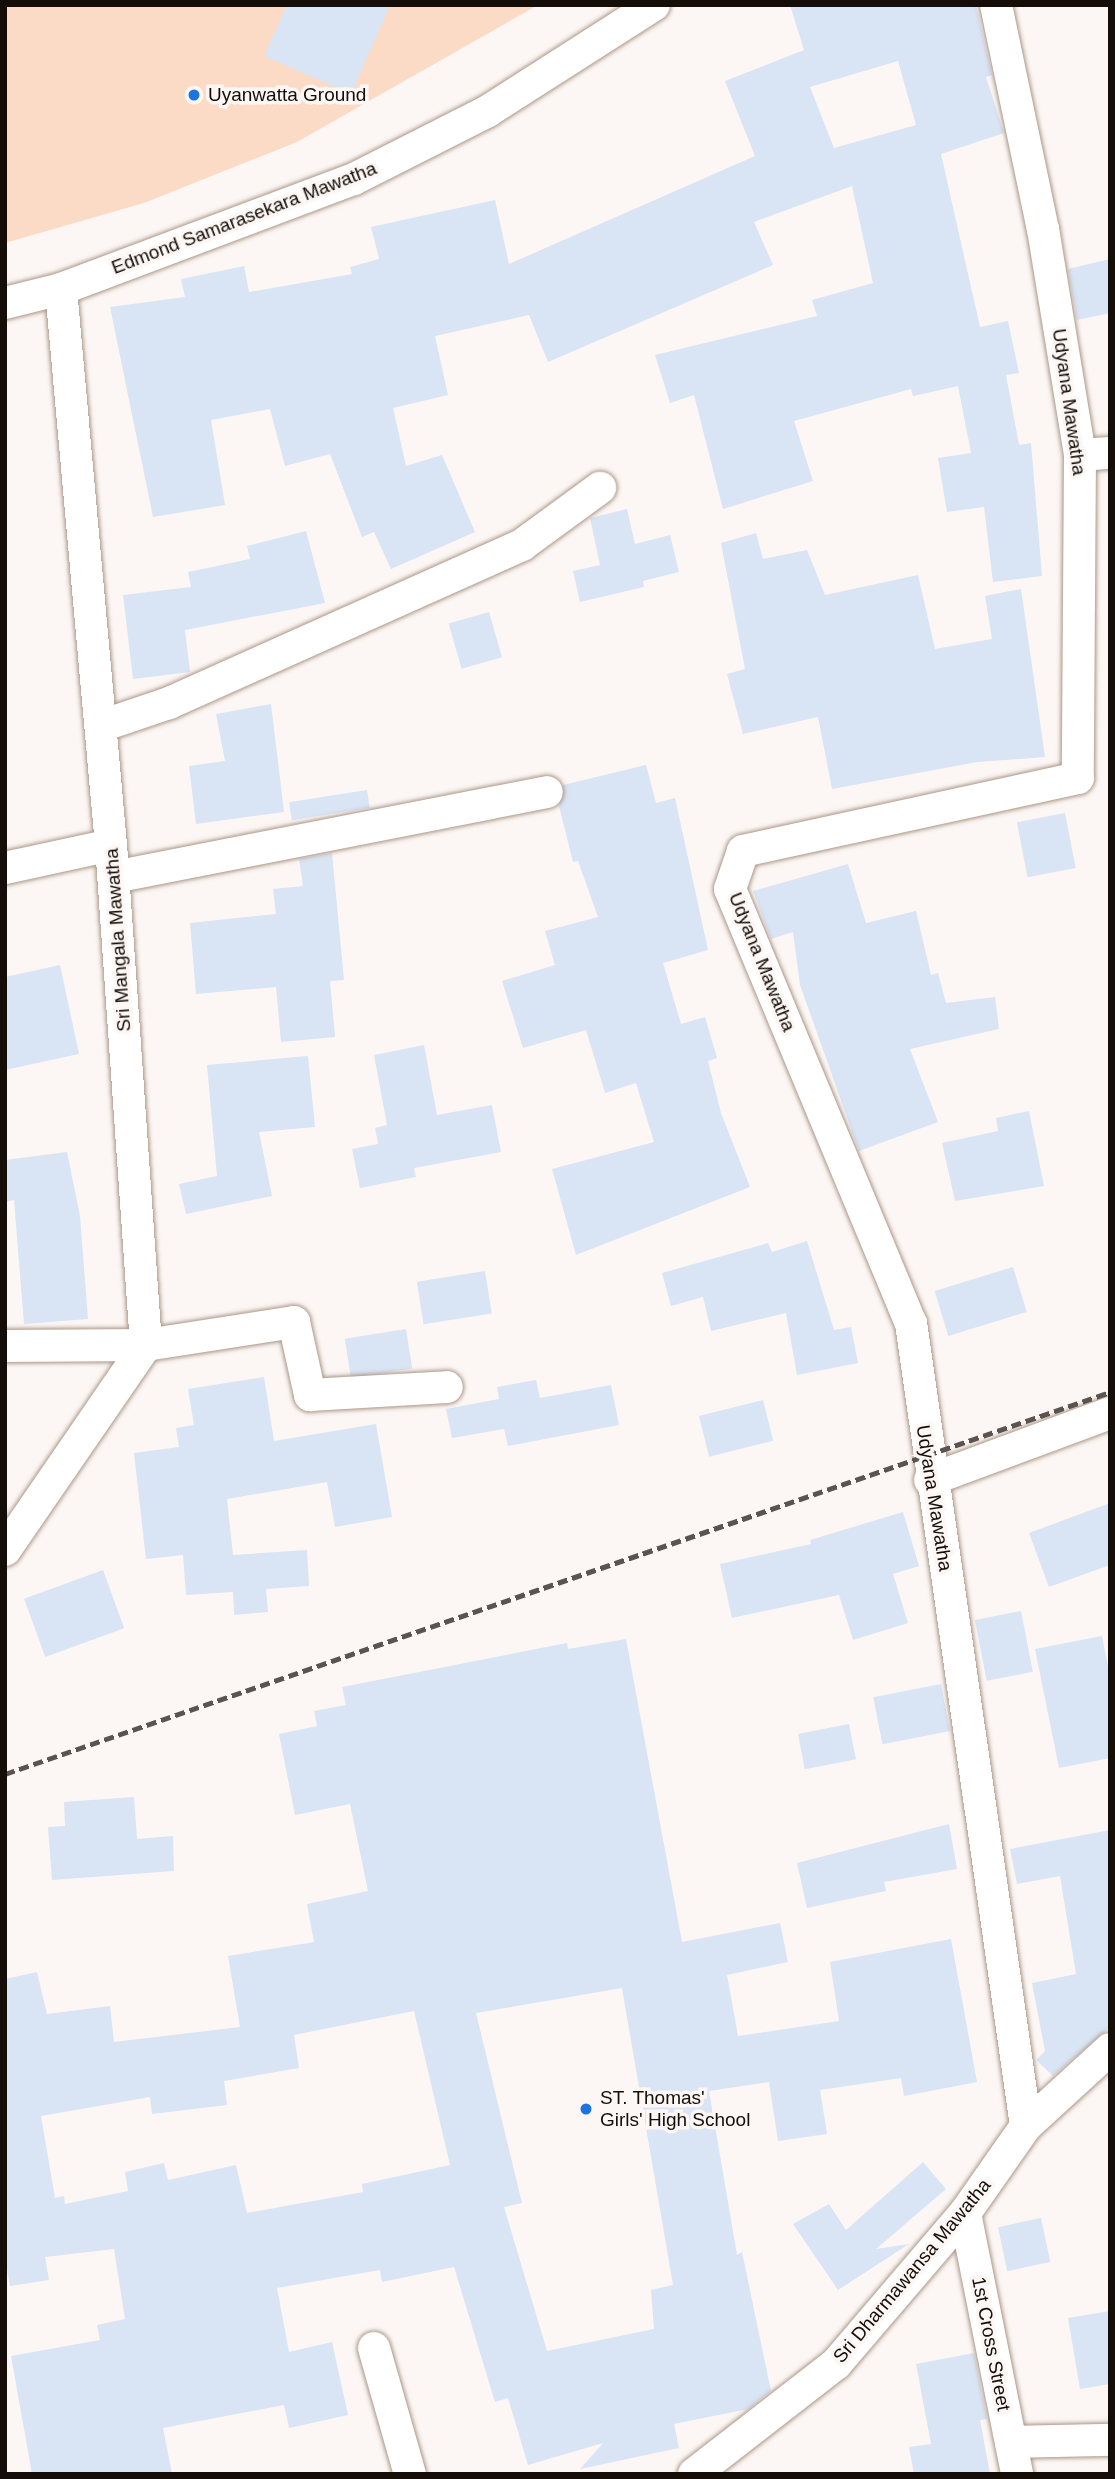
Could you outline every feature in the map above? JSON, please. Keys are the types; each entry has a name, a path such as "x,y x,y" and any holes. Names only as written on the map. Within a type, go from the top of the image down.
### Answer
{"street":[{"name":"Edmond Samarasekara Mawatha","path":"5,303 61,289 354,179 488,111 654,5"},
{"name":"Udyana Mawatha","path":"996,5 1043,229 1095,454 1078,778 743,851 730,888 911,1324 930,1480 968,1708 1026,2126"},
{"name":"Sri Mangala Mawatha","path":"61,289 114,877 146,1345"},
{"path":"101,726 169,703 522,545 600,488"},
{"path":"114,877 547,792"},
{"path":"5,868 111,845"},
{"path":"5,1346 146,1345 294,1322 310,1395 447,1387"},
{"path":"5,1550 146,1345"},
{"path":"930,1480 1110,1413"},
{"name":"Sri Dharmawansa Mawatha","path":"694,2474 836,2364 965,2213 1026,2126 1110,2049"},
{"name":"1st Cross Street","path":"965,2213 1017,2474"},
{"path":"374,2348 410,2474"},
{"path":"1011,2442 1110,2440"}],"shaded area":[{"name":"Uyanwatta Ground","path":"5,5 538,5 297,142 144,203 5,243"}],"building":[{"path":"287,5 390,5 351,94 264,56"},
{"path":"790,5 976,5 992,75 986,77 1004,133 941,154 980,327 1008,321 1019,373 1006,375 1019,445 1031,443 1042,576 993,582 984,507 947,512 938,458 971,453 958,386 913,396 911,389 794,421 813,481 723,509 694,395 670,403 655,355 817,316 812,300 873,283 852,186 754,222 773,265 548,362 529,315 435,336 448,395 393,408 406,466 442,455 475,532 391,569 374,532 362,537 330,454 285,466 270,409 211,420 225,505 153,517 110,307 185,297 181,279 244,266 249,292 352,274 350,267 379,259 371,227 495,200 509,264 755,156 725,81 804,50","holes":["898,61 916,125 834,148 810,87"]},
{"path":"1110,259 1110,313 1077,320 1068,269"},
{"path":"627,509 635,544 670,535 679,572 643,581 644,587 580,602 573,571 600,565 590,518"},
{"path":"306,531 325,603 185,630 190,672 133,679 123,595 191,587 188,572 250,559 247,546"},
{"path":"756,533 763,559 807,550 825,595 918,575 935,649 992,639 985,596 1021,589 1045,757 977,762 832,789 818,717 743,734 727,674 745,669 721,543"},
{"path":"489,612 502,657 462,669 449,624"},
{"path":"271,704 284,812 196,824 189,766 225,761 216,714"},
{"path":"646,765 656,803 675,798 708,950 663,963 681,1024 705,1017 717,1058 708,1061 721,1113 750,1187 576,1255 552,1169 654,1142 636,1083 605,1093 586,1030 523,1048 502,981 555,965 545,931 598,917 578,861 573,862 559,806 563,785"},
{"path":"367,790 370,808 292,820 289,802"},
{"path":"1065,813 1076,868 1028,877 1017,822"},
{"path":"332,853 344,980 330,981 335,1037 281,1042 276,987 196,994 190,923 276,914 273,889 303,886 299,859"},
{"path":"848,864 866,923 916,911 931,975 938,973 946,1003 995,997 999,1029 910,1049 938,1122 859,1151 800,985 793,932 771,939 753,891"},
{"path":"60,965 79,1054 5,1070 5,977"},
{"path":"424,1045 437,1115 492,1105 501,1152 414,1168 416,1177 360,1188 352,1149 378,1144 375,1128 387,1125 374,1055"},
{"path":"308,1056 315,1127 259,1132 272,1196 186,1214 179,1184 217,1176 207,1065"},
{"path":"1029,1111 1044,1186 955,1201 942,1143 998,1131 996,1118"},
{"path":"67,1152 80,1216 88,1319 24,1324 14,1200 5,1202 5,1160"},
{"path":"807,1241 834,1330 851,1327 858,1363 797,1375 786,1313 711,1331 703,1297 671,1306 662,1273 768,1243 772,1252"},
{"path":"1013,1267 1027,1312 948,1336 935,1291"},
{"path":"485,1271 492,1313 424,1324 417,1282"},
{"path":"406,1329 412,1369 351,1378 345,1339"},
{"path":"264,1377 274,1441 376,1424 392,1517 335,1527 327,1482 227,1499 233,1555 307,1550 309,1586 266,1589 268,1612 234,1615 233,1592 186,1595 183,1555 146,1559 134,1453 179,1447 176,1428 194,1425 188,1389"},
{"path":"536,1380 540,1398 611,1385 619,1425 508,1446 504,1429 452,1438 446,1409 499,1399 497,1387"},
{"path":"763,1400 773,1441 709,1457 699,1416"},
{"path":"1110,1503 1110,1565 1049,1587 1029,1533"},
{"path":"903,1512 919,1566 893,1574 908,1623 853,1640 839,1595 732,1618 720,1564 811,1544 810,1540"},
{"path":"103,1570 124,1628 45,1657 24,1599"},
{"path":"1021,1611 1033,1672 987,1681 975,1620"},
{"path":"1102,1636 1110,1677 1110,1758 1059,1768 1035,1649"},
{"path":"626,1639 682,1942 780,1923 788,1962 727,1975 738,2036 839,2021 830,1962 951,1939 977,2082 904,2096 901,2078 820,2090 827,2134 778,2141 769,2082 709,2091 737,2255 742,2252 771,2391 748,2409 674,2424 679,2448 580,2469 603,2443 528,2465 508,2398 495,2402 454,2267 382,2282 380,2270 277,2288 289,2352 332,2342 348,2415 289,2428 284,2405 163,2428 172,2474 32,2474 11,2356 100,2340 97,2325 125,2319 114,2249 45,2257 49,2280 10,2286 5,2258 5,1979 37,1972 47,2014 110,2006 114,2042 240,2027 228,1956 314,1942 307,1904 368,1891 350,1804 295,1815 279,1734 317,1726 314,1711 346,1705 342,1687 567,1643 568,1649","holes":["622,1988 673,2285 651,2290 654,2329 547,2351 504,2207 522,2203 476,2013","414,2011 450,2165 362,2184 363,2192 247,2213 236,2165 168,2180 164,2163 125,2172 128,2191 65,2204 64,2196 55,2198 41,2116 150,2097 152,2114 227,2105 224,2081 299,2068 294,2035"]},
{"path":"941,1684 950,1731 882,1744 873,1697"},
{"path":"849,1724 856,1759 805,1769 798,1734"},
{"path":"134,1797 137,1839 173,1836 174,1871 52,1880 48,1827 65,1826 64,1802"},
{"path":"949,1824 957,1869 884,1882 886,1891 807,1908 797,1863"},
{"path":"1110,1830 1110,2027 1053,2076 1036,2060 1045,2051 1032,1983 1076,1974 1060,1876 1017,1884 1010,1849"},
{"path":"923,2162 946,2189 876,2249 909,2244 838,2290 793,2224 829,2204 846,2230"},
{"path":"1041,2218 1050,2262 1007,2271 998,2227"},
{"path":"1110,2311 1110,2384 1080,2389 1068,2318"},
{"path":"974,2353 987,2419 980,2420 990,2474 914,2474 909,2447 931,2444 916,2364"}],"railway":[{"path":"5,1774 1110,1392"}],"place":[{"name":"Uyanwatta Ground","path":"194,95"},
{"name":"ST. Thomas' Girls' High School","path":"586,2109"}]}
